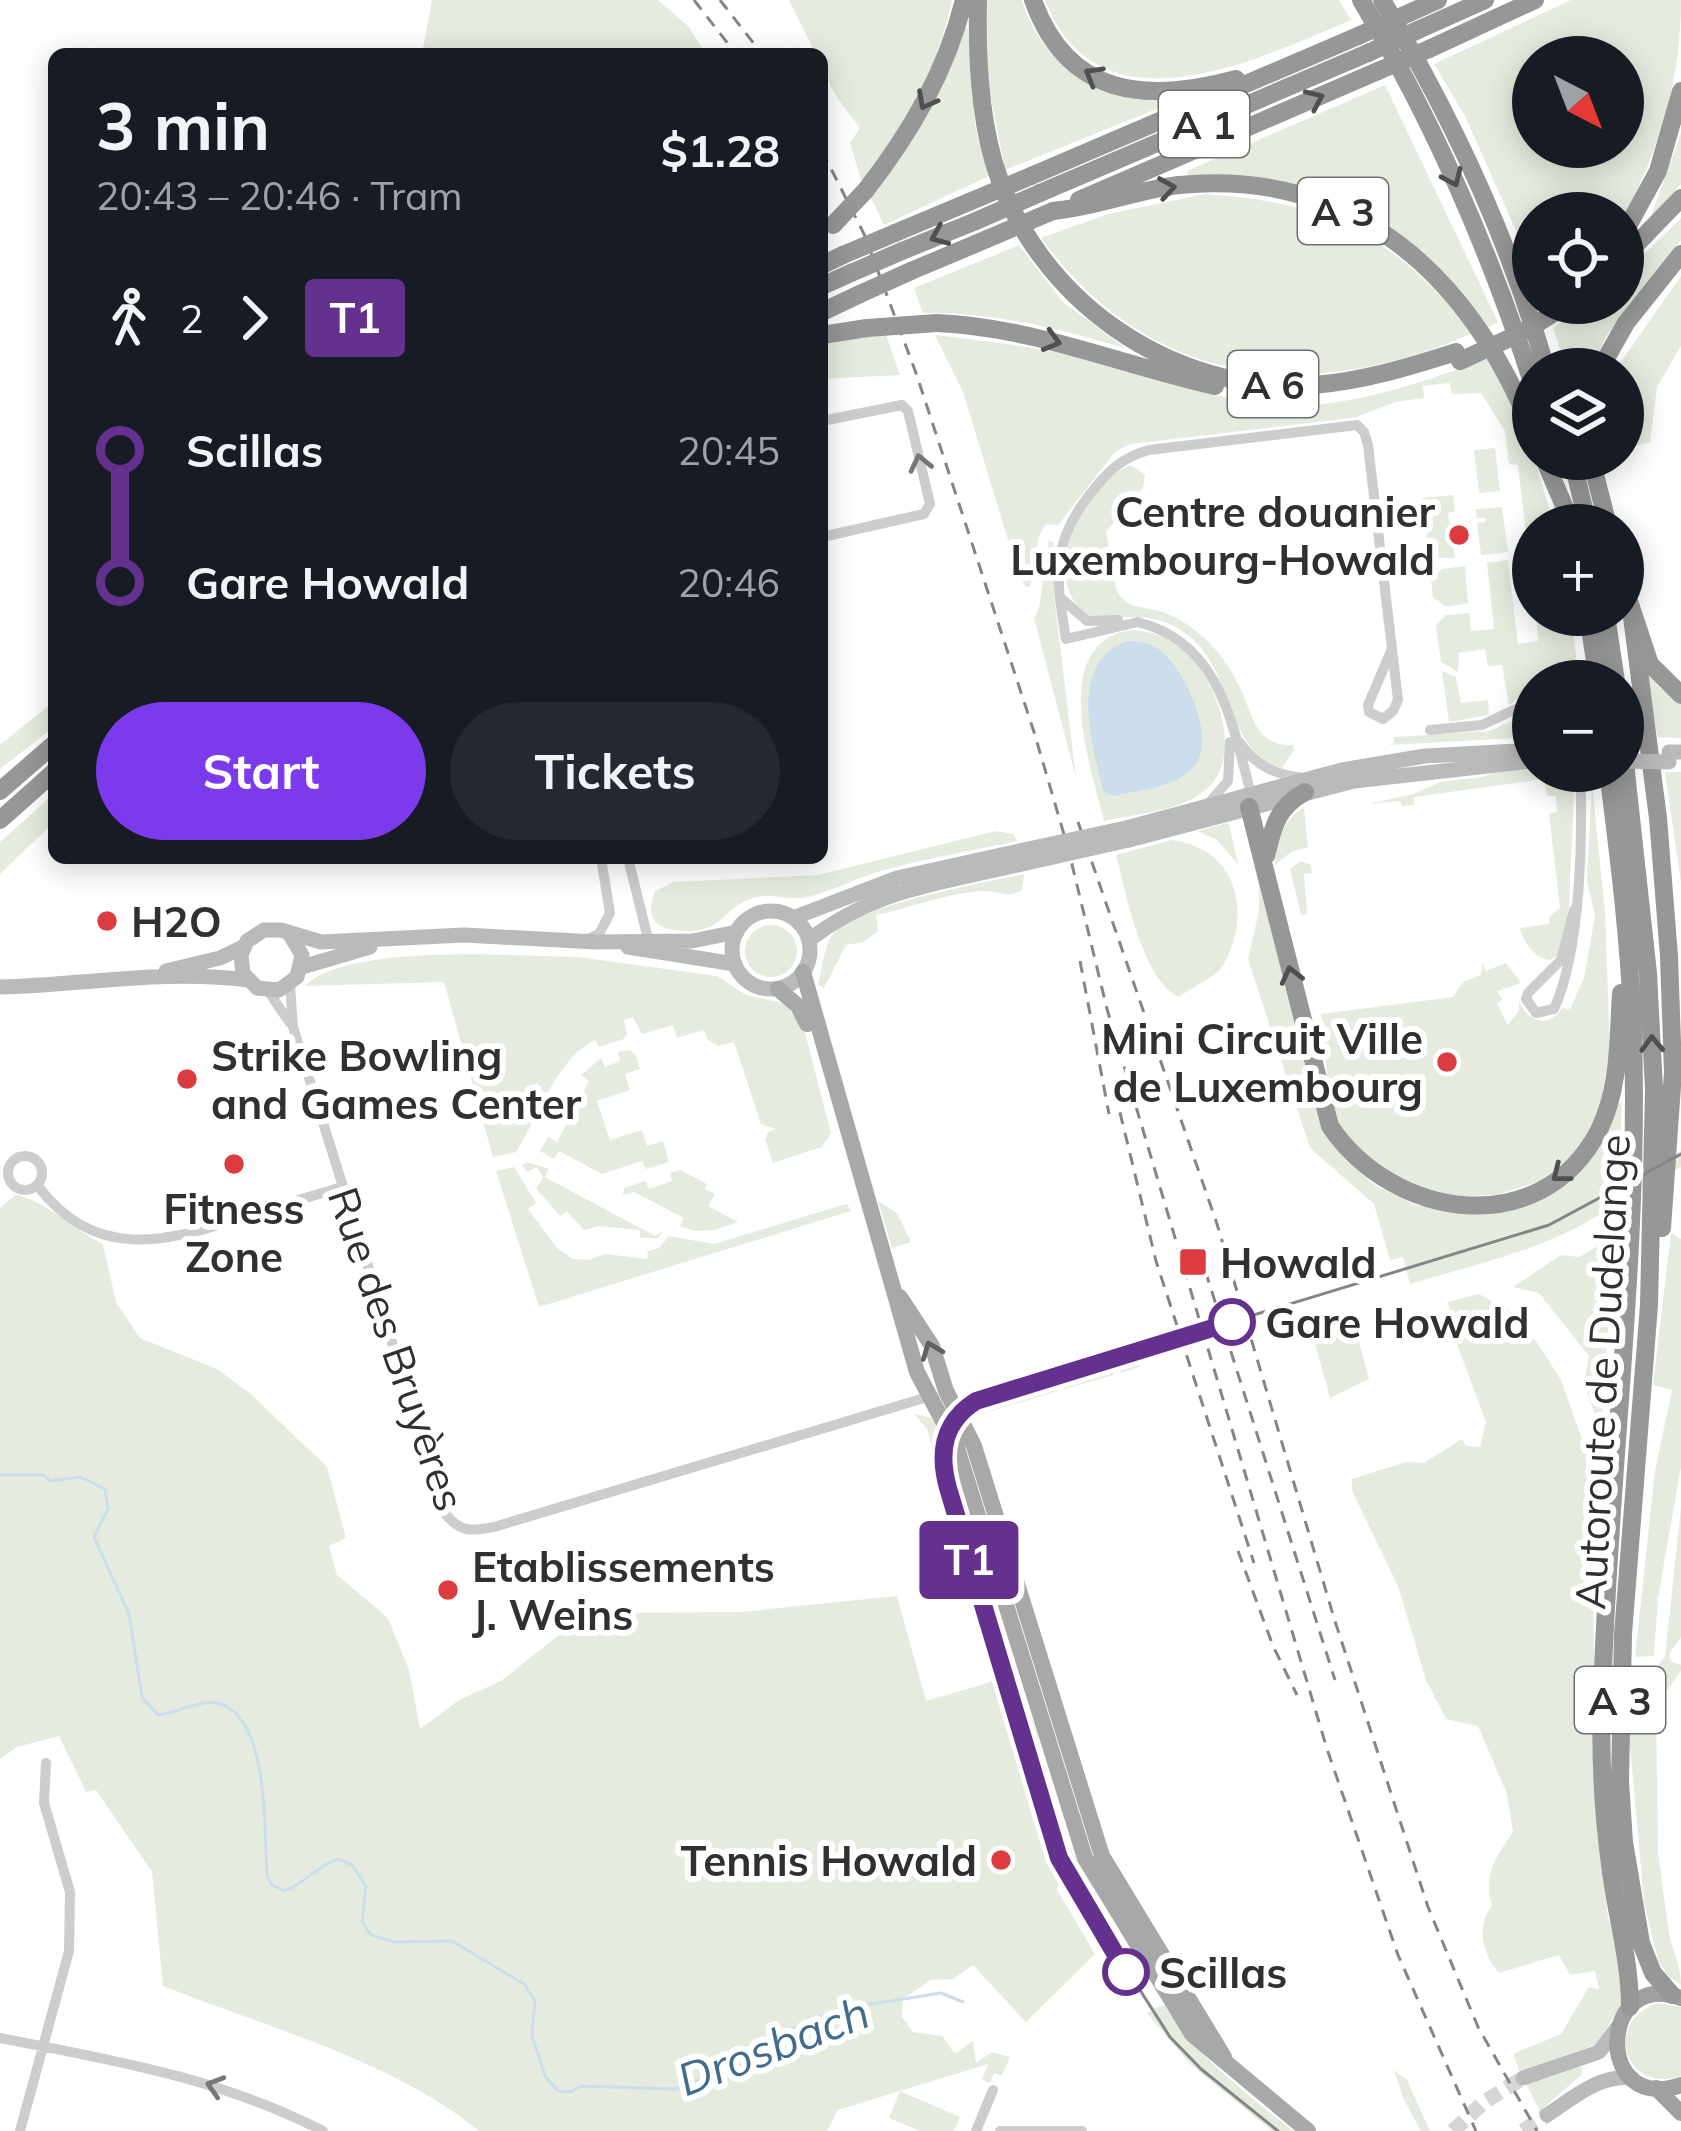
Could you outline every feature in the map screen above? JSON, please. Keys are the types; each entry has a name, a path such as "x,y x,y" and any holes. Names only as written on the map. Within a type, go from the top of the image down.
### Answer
{"highway":[{"path":"828,229 902,146 949,52 964,0"},
{"name":"A 6","path":"978,0 982,100 991,152 1006,195 1041,256 1072,293 1142,346 1226,378 1312,385 1458,357 1515,324"},
{"path":"1033,0 1043,26 1067,58 1121,89 1157,94 1287,67"},
{"name":"A 3","path":"1360,0 1442,153 1521,348"},
{"path":"1382,0 1421,64 1481,188 1543,348"},
{"name":"A 1","path":"1035,184 1287,67 1363,44 1396,40 1438,0"},
{"path":"1413,22 1485,0"},
{"name":"A 1","path":"828,309 1535,0"},
{"name":"A 1","path":"828,281 847,264 1413,22"},
{"path":"1644,197 1658,171 1681,91"},
{"name":"A 3","path":"1053,212 1176,186 1235,183 1316,199 1370,224 1428,266 1478,325 1512,386"},
{"path":"1644,237 1681,198"},
{"path":"1612,348 1681,254"},
{"name":"A 1","path":"828,265 847,264"},
{"path":"828,334 937,323 1026,334 1250,394 1314,395 1369,388 1536,324"},
{"name":"A 3","path":"1634,636 1670,956 1672,1072 1661,1235 1648,1305"},
{"name":"A 3","path":"1639,636 1650,664 1681,695"},
{"path":"0,791 48,749"},
{"path":"0,820 48,777"},
{"path":"1264,860 1274,821 1306,785"},
{"name":"Autoroute de Dudelange","path":"1610,792 1633,1034 1632,1169 1601,1780 1610,1870 1629,1967 1630,2007"},
{"name":"Autoroute de Dudelange","path":"1628,792 1652,1030 1648,1305 1623,1634 1620,1782 1641,1943 1653,1973 1676,1996"},
{"name":"A 3","path":"1250,800 1330,1126 1363,1166 1430,1202 1487,1206 1516,1200 1563,1174 1591,1144 1615,1078 1625,929"},
{"name":"A 3","path":"1658,818 1681,916"},
{"path":"1676,1996 1657,1994 1630,2007 1617,2028 1616,2054 1632,2078 1655,2089 1681,2113"},
{"path":"1655,2089 1681,2085"}],"main road":[{"path":"809,940 843,914 874,899 1003,862 1425,756 1512,751"},
{"path":"1644,752 1675,757"},
{"path":"1644,759 1675,757"},
{"path":"1306,785 1512,762"},
{"path":"1127,834 1203,808 1250,800"},
{"path":"793,918 897,878 1003,862"},
{"path":"137,978 220,958 264,930 322,942 464,935 692,941 737,932 755,915 781,913 793,918 809,940 803,972 892,1286 932,1346 937,1394 974,1447 1102,1856 1230,2067 1308,2131"},
{"path":"737,932 732,953 735,964 752,984 778,988 803,1014 833,1083"},
{"path":"290,934 298,944 302,967"},
{"path":"0,987 222,976 248,980 268,991 290,985 302,967 402,938"},
{"path":"588,941 735,964"},
{"path":"243,947 241,964 248,980"},
{"path":"778,988 803,972"},
{"path":"1523,2078 1599,2052 1617,2028"},
{"path":"1547,2115 1602,2081 1632,2078"}],"street":[{"path":"828,420 902,405 908,411 930,504 924,514 828,536"},
{"path":"1138,622 1066,639 1060,596 1058,562 1063,535 1077,510 1119,461 1149,450 1357,424 1368,445 1398,700 1383,719 1375,717 1368,705 1391,651"},
{"path":"1060,596 1087,621 1138,622 1170,632 1197,654 1217,686 1250,800"},
{"path":"1430,730 1482,725 1512,711"},
{"path":"1228,721 1259,764 1306,785"},
{"path":"1203,808 1229,776 1228,721"},
{"path":"1574,910 1561,960 1528,993 1526,999 1536,1012 1550,1012 1558,1003 1568,962 1574,910 1579,792"},
{"path":"588,941 608,922 602,864"},
{"path":"630,864 647,939"},
{"path":"607,892 634,887"},
{"path":"290,985 293,1027"},
{"path":"268,991 293,1027"},
{"name":"Rue des Bruyères","path":"293,1027 446,1515 457,1528 469,1532 494,1527 937,1394"},
{"path":"37,1185 48,1201 86,1228 146,1242 178,1238 342,1187"},
{"path":"20,2131 64,1975 70,1928 70,1892 44,1803 46,1763"},
{"path":"0,2038 217,2085 279,2108 322,2131"},
{"path":"976,2131 994,2090"},
{"path":"1000,2131 1082,2131"}],"shaded area":[{"path":"432,0 658,0 688,26 702,48 423,48"},
{"path":"789,0 952,0 918,97 862,183 850,143 860,128 830,84 828,48 813,48"},
{"path":"987,0 1022,0 1046,47 1086,82 1119,96 1174,102 1005,170 988,83"},
{"path":"1045,0 1339,0 1351,20 1227,68 1183,77 1140,78 1102,67 1070,42"},
{"path":"1571,0 1681,0 1677,58 1666,113 1636,192 1512,192 1512,222 1465,116 1434,64"},
{"path":"965,28 975,125 989,176 884,225 870,196 925,116"},
{"path":"1385,85 1498,322 1487,328 1451,281 1369,218 1189,179 1187,171"},
{"path":"1681,133 1681,184 1650,219"},
{"path":"1205,194 1288,206 1356,231 1416,272 1473,333 1412,356 1352,370 1293,374 1237,369 1183,353 1132,326 1084,288 1041,238 1108,214"},
{"path":"1681,218 1681,240 1644,288 1644,254"},
{"path":"1019,245 1063,302 1125,348 1025,323 923,313 914,288"},
{"path":"1681,276 1681,346 1657,387 1650,442 1644,444 1644,348 1631,348"},
{"path":"1559,324 1616,324 1600,348 1560,348 1553,328"},
{"path":"885,332 900,375 828,379 828,342"},
{"path":"935,335 1051,351 1204,392 1292,405 1364,397 1490,358 1512,404 1512,464 1505,431 1481,393 1452,394 1450,383 1423,386 1424,398 1395,402 1357,417 1130,444 1115,452 1058,525 1046,524 1026,587 963,392"},
{"path":"1495,448 1500,491 1479,493 1474,450"},
{"path":"1131,465 1145,475 1143,487 1106,532 1120,596 1176,618 1210,643 1235,677 1264,735 1293,745 1282,768 1249,745 1212,663 1198,644 1167,623 1086,615 1072,598 1066,554 1072,531 1097,490"},
{"path":"1520,480 1541,480 1548,504 1523,504"},
{"path":"1453,495 1455,511 1448,513 1455,558 1439,558 1428,549 1422,498"},
{"path":"1502,507 1508,552 1481,555 1477,523 1485,518 1477,518 1476,509"},
{"path":"1049,540 1054,543 1054,596 1076,778 1034,618"},
{"path":"1508,560 1512,636 1517,636 1518,644 1538,641 1538,636 1574,636 1576,660 1512,660 1509,705 1502,665 1488,666 1485,649 1459,653 1458,672 1441,662 1436,625 1446,615 1469,613 1471,631 1494,629 1487,563"},
{"path":"1465,566 1468,603 1446,607 1433,597 1431,580 1442,569"},
{"path":"1131,630 1165,638 1195,662 1222,719 1223,760 1216,778 1193,799 1104,821 1085,741 1082,682 1090,658 1105,640"},
{"path":"1644,664 1658,686 1681,702 1681,738 1658,737"},
{"path":"1442,671 1456,677 1461,703 1488,700 1489,715 1449,722"},
{"path":"48,706 48,732 0,769 0,745"},
{"path":"1512,721 1512,738 1389,745 1394,737 1489,731"},
{"path":"1512,769 1512,783 1414,797 1414,805 1402,806 1400,801 1368,804 1414,794 1440,782"},
{"path":"1665,772 1681,772 1681,883"},
{"path":"1546,792 1574,792 1569,907 1559,955 1550,960 1530,949 1520,928 1549,924 1549,917 1560,908 1549,814 1557,812 1556,796"},
{"path":"1593,792 1605,912 1610,1051 1599,1111 1577,1150 1537,1182 1497,1195 1446,1197 1392,1180 1340,1129 1329,1096 1321,1014 1453,997 1463,982 1481,975 1482,963 1486,971 1506,963 1521,983 1497,991 1502,999 1497,1004 1508,1025 1519,1010 1519,1001 1528,1014 1551,1019 1562,1008 1570,1009 1584,978 1595,916 1587,881"},
{"path":"48,799 48,828 0,874 0,842"},
{"path":"1304,807 1308,847 1291,852 1275,865 1281,832"},
{"path":"1227,823 1238,864 1217,840 1198,831"},
{"path":"996,831 1013,834 1017,841 898,866 812,896 756,897 703,929 666,928 652,917 655,891 674,882 818,875"},
{"path":"1247,835 1334,1144 1376,1186 1416,1205 1463,1214 1550,1191 1616,1103 1622,1103 1618,1185 1681,1151 1681,1167 1551,1240 1410,1284 1403,1257 1390,1260 1374,1204 1310,1148 1248,959 1259,911 1259,887"},
{"path":"1172,840 1211,855 1233,885 1237,904 1233,944 1221,969 1179,997 1166,988 1145,955 1116,855"},
{"path":"1301,861 1311,865 1312,873 1304,874 1307,914 1301,915 1290,869"},
{"path":"1024,874 1022,890 1012,894 971,892 876,915 878,931 864,942 846,945 824,988 818,985 828,944 841,927 888,906"},
{"path":"771,925 789,933 797,951 789,969 771,977 753,969 745,951 753,933"},
{"path":"473,954 578,957 717,976 746,995 786,1004 805,1033 831,1133 822,1147 773,1163 765,1139 776,1129 761,1124 734,1042 718,1046 704,1030 677,1038 673,1025 642,1034 633,1017 624,1020 624,1039 599,1047 595,1040 569,1060 516,1152 493,1157 444,982 305,986 338,968 360,963"},
{"path":"629,1050 640,1069 625,1074 630,1090 597,1101 610,1140 642,1130 647,1146 663,1141 669,1162 646,1169 642,1161 602,1174 559,1151 554,1159 540,1151 548,1137 557,1142 589,1081 581,1075 601,1058 605,1067 620,1061 618,1052"},
{"path":"527,1162 549,1169 545,1177 655,1236 663,1231 658,1238 640,1238 640,1230 600,1226 584,1230 567,1211 560,1216 536,1188 543,1178 537,1167 527,1172 522,1165"},
{"path":"514,1167 536,1203 528,1209 557,1248 573,1259 605,1254 647,1259 648,1251 659,1248 669,1236 714,1244 847,1204 851,1211 539,1307 496,1171"},
{"path":"680,1170 707,1184 705,1189 715,1194 708,1206 738,1222 694,1231 680,1226 684,1218 634,1192 623,1195 624,1188 645,1181 649,1189 672,1181 670,1173"},
{"path":"15,1195 37,1202 103,1244 116,1302 140,1338 217,1369 251,1394 327,1467 346,1538 329,1546 337,1575 388,1618 409,1670 420,1729 459,1700 501,1681 586,1613 741,1612 897,1596 926,1701 990,1682 994,1676 1059,1881 1057,1890 1095,1954 1026,2022 973,1965 953,1979 931,1980 903,1999 902,2017 913,2032 942,2036 955,2054 973,2041 976,2063 992,2052 1010,2057 1002,2076 994,2073 990,2083 982,2080 988,2064 838,2110 827,2131 479,2131 446,2107 369,2065 163,1986 152,1872 96,1790 86,1792 59,1736 17,1747 0,1759 0,1208"},
{"path":"878,1201 897,1213 911,1242 892,1248"},
{"path":"1671,1233 1681,1239 1681,1467 1658,1598 1654,1656 1635,1657 1655,1471 1672,1390 1653,1385"},
{"path":"1614,1237 1599,1426 1584,1384 1589,1356 1539,1293 1513,1287 1561,1255 1579,1257"},
{"path":"1479,1294 1516,1315 1540,1347 1561,1380 1585,1448 1592,1532 1597,1829 1608,1917 1622,1969 1623,2002 1597,2044 1520,2072 1513,2054 1561,2034 1589,1987 1599,1989 1595,1971 1570,1975 1559,1955 1499,1973 1489,1957 1483,1931 1492,1906 1490,1876 1513,1832 1507,1794 1478,1726 1446,1719 1426,1680 1398,1586 1352,1491 1352,1479 1406,1462 1424,1463 1462,1439 1466,1446 1480,1447 1486,1422 1454,1336 1448,1302"},
{"path":"1354,1324 1369,1379 1330,1398 1313,1337"},
{"path":"1130,1343 1140,1361 1138,1367 1121,1373 1118,1367 1114,1375 1064,1389 1062,1384 1058,1391 982,1414 973,1391"},
{"path":"914,1414 931,1418 944,1432 939,1445 957,1467 940,1472 927,1429"},
{"path":"960,1477 979,1558 970,1574 943,1483"},
{"path":"1681,1507 1681,1637 1669,1654 1681,1671 1656,1706 1658,1851 1681,1985 1658,1960 1644,1902 1628,1723 1633,1670 1656,1667 1665,1657"},
{"path":"976,1590 992,1598 1004,1642 996,1657"},
{"path":"1002,1676 1015,1677 1038,1738 1041,1758 1037,1750 1031,1752 1033,1759 1039,1758 1052,1800 1047,1804 1045,1798 1039,1799"},
{"path":"1054,1820 1093,1888 1075,1896 1060,1868 1046,1821"},
{"path":"1658,2003 1681,2007 1681,2076 1646,2075 1628,2053 1630,2025"},
{"path":"1165,2006 1223,2073 1293,2131 1272,2131 1190,2064 1147,2013"},
{"path":"1583,2067 1581,2075 1540,2111 1526,2084"},
{"path":"1394,2070 1407,2080 1430,2131 1421,2131"},
{"path":"900,2091 960,2117 954,2131 919,2131 889,2118"}],"water":[{"path":"1127,641 1154,646 1177,669 1195,704 1202,741 1192,769 1176,780 1113,796 1103,790 1088,706 1096,667 1108,652"}],"waterway":[{"name":"Drosbach","path":"0,1475 44,1475 50,1481 80,1477 105,1489 108,1509 94,1537 129,1614 142,1697 158,1715 214,1703 237,1715 256,1755 267,1876 272,1885 284,1891 338,1859 352,1865 366,1886 362,1922 371,1935 395,1942 452,1941 524,1984 535,2001 532,2036 545,2076 558,2091 571,2092 581,2086 675,2089 746,2062 779,2034 840,2009 941,1993 963,2002"}],"tunnel":[{"path":"1453,2131 1484,2102 1523,2078"},
{"path":"1523,2131 1547,2115"}],"tram line":[{"path":"1278,2131 1201,2069 1170,2037 1069,1879 944,1476 943,1450 950,1427 965,1409 988,1396 1549,1225 1681,1154"},
{"name":"T1","path":"1126,1972 1059,1858 948,1488 943,1447 952,1423 976,1401 1232,1322"}],"railway":[{"path":"694,0 731,48"},
{"path":"720,0 757,48"},
{"path":"828,163 864,234 916,373 1034,732 1107,1009 1327,1749 1398,1955 1476,2131"},
{"path":"1078,822 1217,1224 1334,1618 1428,1907 1478,2027 1537,2131"},
{"path":"1080,961 1109,1114"},
{"path":"1115,1092 1156,1261 1254,1563"},
{"path":"1199,1251 1335,1680"},
{"path":"1238,1551 1273,1646 1297,1695"}],"place":[{"name":"Centre douanier Luxembourg-Howald","path":"1459,535"},
{"name":"H2O","path":"107,921"},
{"name":"Mini Circuit Ville de Luxembourg","path":"1447,1062"},
{"name":"Strike Bowling and Games Center","path":"187,1079"},
{"name":"Fitness Zone","path":"234,1164"},
{"name":"Howald","path":"1193,1262"},
{"name":"Gare Howald","path":"1232,1322"},
{"name":"Etablissements J. Weins","path":"448,1590"},
{"name":"Tennis Howald","path":"1001,1860"},
{"name":"Scillas","path":"1126,1972"}]}
